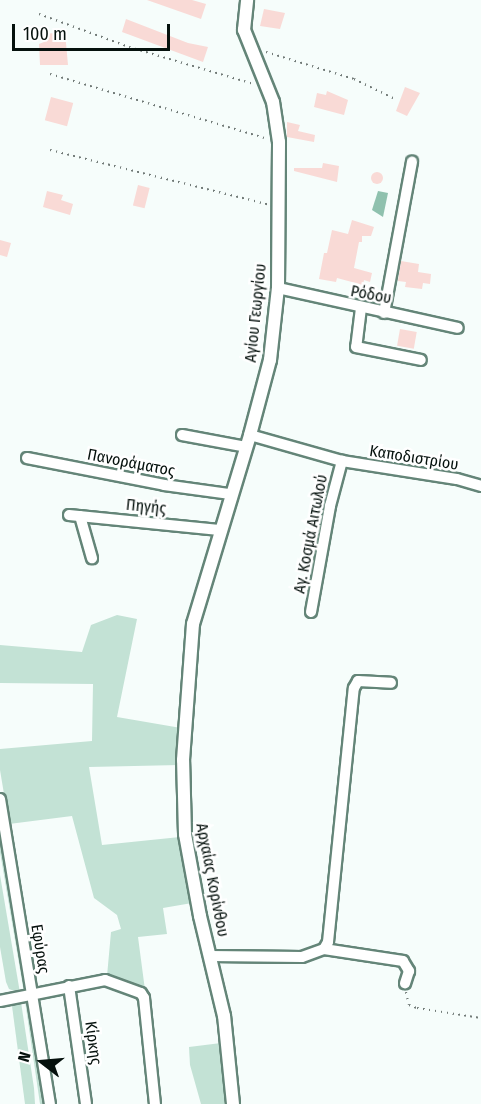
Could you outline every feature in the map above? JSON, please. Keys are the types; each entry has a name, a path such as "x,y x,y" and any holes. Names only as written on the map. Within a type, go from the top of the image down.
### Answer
{"street":[{"name":"Αγίου Γεωργίου","path":"193,624 270,360 278,288 279,142 273,102 244,30 247,0"},
{"path":"384,313 412,162"},
{"name":"Ρόδου","path":"278,288 458,328"},
{"path":"361,308 356,347 421,360"},
{"name":"Καποδιστρίου","path":"182,435 248,441 342,461 457,479 481,486"},
{"name":"Πανοράματος","path":"27,458 165,485 230,494"},
{"name":"Αγ. Κοσμά Αιτωλού","path":"311,612 330,506 342,461"},
{"name":"Πηγής","path":"92,558 74,515 219,530"},
{"name":"Αρχαίας Κορίνθου","path":"193,624 183,760 184,824 200,916 224,1016 233,1104"},
{"path":"210,956 302,957 317,954 324,949 328,942 354,688 358,681 391,683"},
{"name":"Εφύρας","path":"0,799 50,1104"},
{"path":"324,949 403,961 409,971 405,983"},
{"path":"0,1001 105,980 141,993 144,998 155,1104"},
{"name":"Κίρκης","path":"69,986 86,1104"}],"path":[{"path":"39,14 198,69 256,85 266,83"},
{"path":"249,47 354,79 395,99"},
{"path":"50,74 279,142"},
{"path":"50,150 256,203 278,206"},
{"path":"405,983 409,1005 481,1018"}],"shaded area":[{"path":"378,191 388,193 383,217 372,210"},
{"path":"117,615 137,619 117,717 181,728 179,765 89,767 102,845 180,837 192,903 163,908 167,934 138,937 145,990 107,976 111,932 121,929 117,915 94,898 72,816 9,824 0,770 0,749 92,741 93,684 0,683 0,645 82,652 91,625"},
{"path":"0,823 26,991 24,993 0,852"},
{"path":"0,875 20,993 9,989 0,947"},
{"path":"25,1001 30,1005 45,1104 40,1104"},
{"path":"21,1002 35,1104 25,1104 12,1006"},
{"path":"221,1043 227,1104 201,1104 190,1065 189,1047"}],"building":[{"path":"147,0 192,0 206,4 201,19"},
{"path":"264,9 285,13 280,29 260,26"},
{"path":"126,19 188,43 208,47 203,62 122,32"},
{"path":"65,32 68,65 40,65 39,44 44,42 44,34"},
{"path":"405,87 420,93 407,116 396,111"},
{"path":"327,91 348,100 344,115 314,107 317,93 326,95"},
{"path":"51,97 73,103 67,126 45,120"},
{"path":"287,122 300,125 298,131 315,135 314,142 287,137"},
{"path":"323,163 339,166 337,182 294,171 294,168 322,168"},
{"path":"379,172 383,178 379,184 375,184 371,176"},
{"path":"138,185 150,188 145,208 133,205"},
{"path":"47,191 63,195 61,200 73,204 70,215 43,207"},
{"path":"352,220 374,227 371,236 362,236 362,242 359,242 354,268 372,273 370,282 364,280 363,285 337,278 336,282 319,279 324,253 327,253 332,230 348,234"},
{"path":"0,240 11,243 7,257 0,255"},
{"path":"401,261 419,264 418,272 431,274 430,284 423,283 422,289 405,287 406,282 398,281"},
{"path":"400,329 417,332 414,349 397,346"}]}
